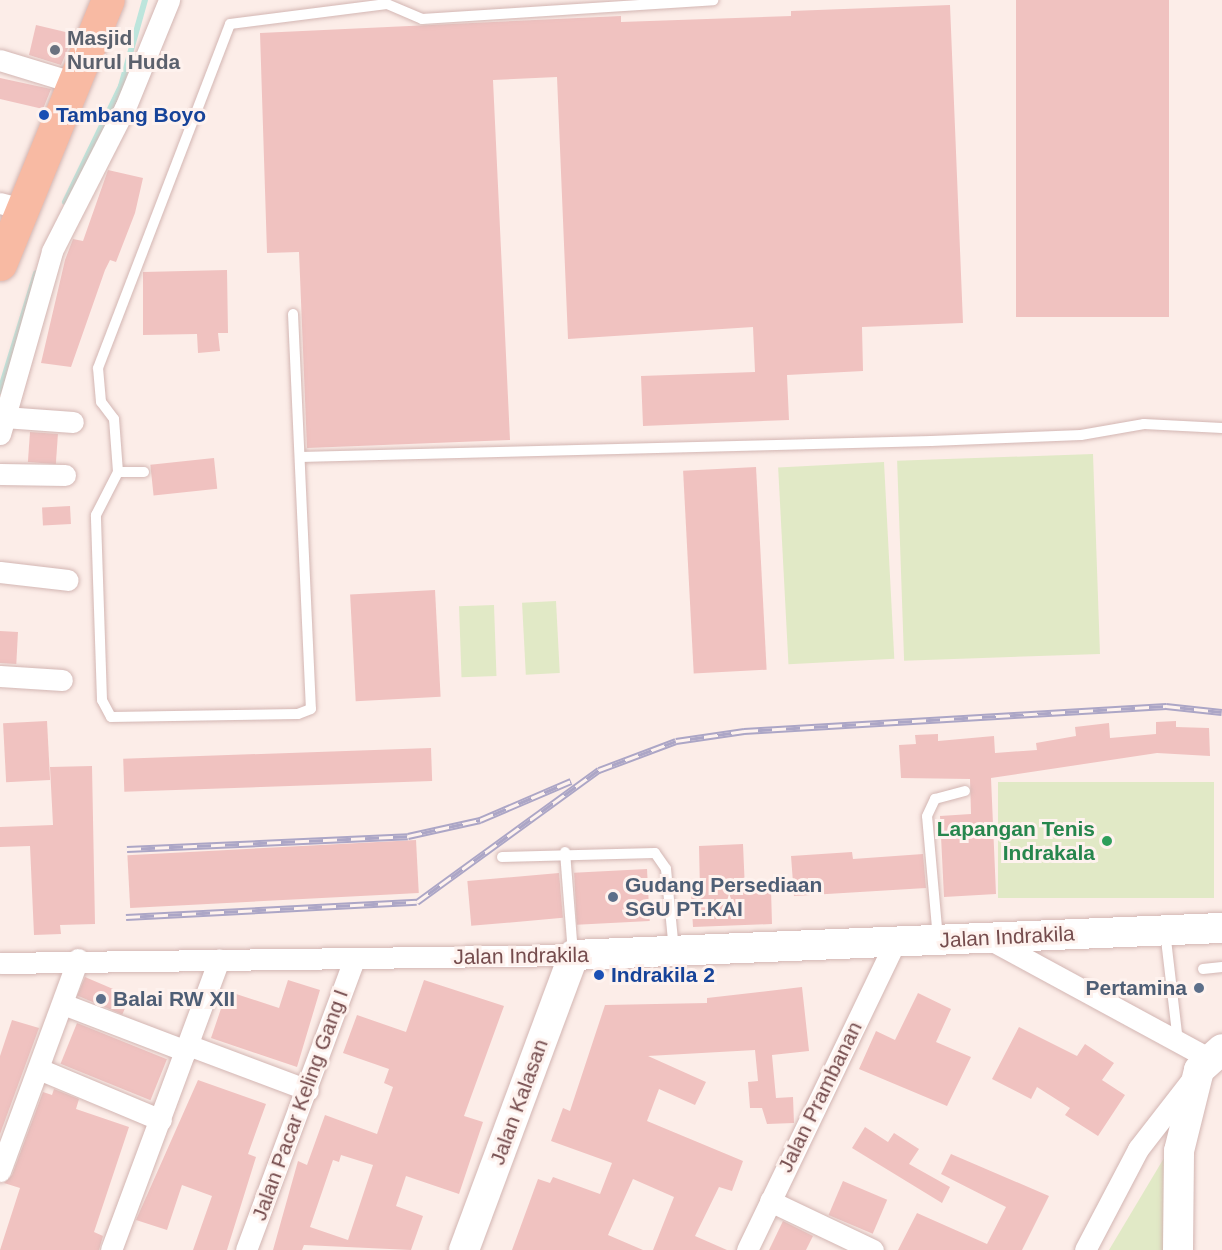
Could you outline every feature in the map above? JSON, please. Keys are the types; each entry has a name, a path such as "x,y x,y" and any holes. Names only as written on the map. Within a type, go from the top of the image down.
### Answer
{"main road":[{"path":"0,264 10,206 75,83 108,0"}],"street":[{"path":"73,422 2,426 52,251 125,108 169,0"},
{"path":"0,60 75,83"},
{"path":"0,474 65,475"},
{"path":"0,572 68,580"},
{"path":"0,676 62,680"},
{"name":"Jalan Indrakila","path":"0,963 78,959 354,960 675,953 1222,928"},
{"path":"987,938 1210,1060"},
{"name":"Jalan Prambanan","path":"747,1250 894,944"},
{"name":"Jalan Kalasan","path":"464,1250 573,955"},
{"path":"0,1171 78,959"},
{"path":"111,1250 219,959"},
{"name":"Jalan Pacar Keling Gang I","path":"246,1250 308,1090 354,960"},
{"path":"63,1004 308,1090"},
{"path":"1085,1250 1138,1149 1210,1060"},
{"path":"1178,1250 1179,1151 1210,1060"},
{"path":"39,1070 161,1120"},
{"path":"770,1201 873,1250"}],"lane":[{"path":"293,314 311,709 298,714 120,719 103,710 96,515 118,472 114,419 101,402 98,368 230,24 387,4 422,19 713,0"},
{"path":"300,458 1082,435 1144,424 1222,428"},
{"path":"118,472 144,472"},
{"path":"938,940 927,816 935,799 965,790"},
{"path":"565,852 573,955"},
{"path":"502,857 565,852 660,857 675,953"},
{"path":"1165,930 1172,971 1179,1044"},
{"path":"1203,969 1222,967"}],"green space":[{"path":"1093,454 1100,654 904,661 897,461"},
{"path":"884,462 894,659 788,664 778,468"},
{"path":"556,601 560,673 526,675 522,603"},
{"path":"494,605 496,676 461,677 459,606"},
{"name":"Lapangan Tenis Indrakala","path":"998,782 1214,782 1214,898 998,898"},
{"path":"1164,1158 1163,1250 1109,1250"}],"building":[{"path":"1016,0 1169,0 1169,317 1016,317"},
{"path":"950,5 963,323 862,327 863,371 787,375 789,420 643,426 641,376 755,372 753,327 568,339 557,77 493,80 510,440 307,448 299,252 267,253 260,33 621,16 621,22 791,16 791,11"},
{"name":"Masjid Nurul Huda","path":"36,25 74,34 61,65 29,55"},
{"path":"0,78 51,89 43,109 0,99"},
{"path":"108,170 143,178 135,213 116,262 110,260 105,270 71,367 41,363 65,260 73,239 83,241"},
{"path":"227,270 228,333 218,333 220,351 198,353 197,334 143,335 143,272"},
{"path":"30,432 58,434 56,464 28,462"},
{"path":"214,458 217,489 154,496 150,465"},
{"path":"756,467 767,670 694,674 683,471"},
{"path":"70,506 71,524 43,525 42,507"},
{"path":"435,590 441,697 356,701 350,594"},
{"path":"0,631 18,632 16,664 0,663"},
{"path":"47,721 50,780 6,782 3,723"},
{"path":"1176,721 1176,727 1209,728 1210,756 1157,753 991,778 996,894 944,897 940,816 971,814 970,779 901,778 899,745 916,744 915,735 938,734 938,741 994,736 995,753 1037,750 1036,743 1076,736 1075,727 1109,723 1110,738 1156,734 1156,722"},
{"path":"431,748 432,781 124,792 123,759"},
{"path":"92,766 95,924 60,925 61,934 34,935 30,846 0,847 0,827 53,825 50,767"},
{"path":"416,840 419,893 130,908 127,855"},
{"path":"743,844 745,890 771,889 772,924 693,927 691,892 700,891 699,846"},
{"path":"852,852 853,859 923,854 926,888 794,896 791,856"},
{"name":"Gudang Persediaan SGU PT.KAI","path":"647,869 650,921 577,925 574,873"},
{"path":"559,873 563,918 471,926 467,881"},
{"name":"Balai RW XII","path":"85,977 130,996 122,1015 77,995"},
{"path":"288,980 320,990 297,1067 211,1038 227,991 279,1008"},
{"path":"424,980 504,1006 464,1116 483,1122 459,1194 406,1176 396,1206 423,1216 411,1250 304,1245 302,1250 273,1250 298,1161 307,1165 325,1115 377,1134 393,1087 384,1083 389,1069 343,1053 357,1015 406,1032","holes":["341,1155 373,1165 348,1240 310,1227 333,1160 339,1162"]},
{"path":"802,987 809,1051 772,1055 776,1098 793,1097 794,1123 767,1124 762,1108 750,1108 748,1082 758,1081 755,1050 648,1056 706,1082 695,1105 659,1089 647,1121 743,1161 732,1191 719,1187 695,1236 727,1250 653,1250 674,1197 633,1179 608,1235 643,1250 512,1250 538,1179 550,1183 553,1177 600,1194 612,1163 551,1141 563,1108 570,1111 605,1005 707,1003 707,998"},
{"path":"918,993 951,1009 936,1042 971,1057 947,1106 859,1069 876,1031 895,1040"},
{"path":"12,1020 39,1028 0,1134 0,1056"},
{"path":"77,1023 167,1059 150,1100 61,1064"},
{"path":"1019,1027 1077,1056 1085,1044 1114,1063 1102,1080 1125,1095 1098,1136 1065,1115 1070,1108 1037,1087 1031,1099 992,1079"},
{"path":"198,1080 266,1104 248,1154 256,1157 227,1250 193,1250 212,1196 182,1185 167,1230 136,1220"},
{"path":"54,1089 79,1099 76,1109 129,1127 94,1232 103,1236 99,1250 0,1250 20,1188 4,1183 12,1175 43,1092 52,1095"},
{"path":"865,1127 888,1142 894,1133 919,1149 909,1164 950,1187 942,1203 852,1148"},
{"path":"951,1154 1049,1196 1022,1250 898,1250 917,1213 987,1244 1006,1207 941,1174"},
{"path":"843,1181 887,1200 873,1234 829,1215"},
{"path":"783,1221 813,1236 806,1250 769,1250"}],"waterway":[{"path":"65,202 121,86 145,0"},
{"path":"0,391 36,273"}],"railway":[{"path":"126,917 417,902 599,770 676,741 744,731 1166,706 1222,712"},
{"path":"127,849 408,836 480,820 571,781"}],"place":[{"name":"Masjid Nurul Huda","path":"55,50"},
{"name":"Tambang Boyo","path":"44,115"},
{"name":"Lapangan Tenis Indrakala","path":"1107,841"},
{"name":"Gudang Persediaan SGU PT.KAI","path":"613,897"},
{"name":"Indrakila 2","path":"599,975"},
{"name":"Pertamina","path":"1199,988"},
{"name":"Balai RW XII","path":"101,999"}]}
